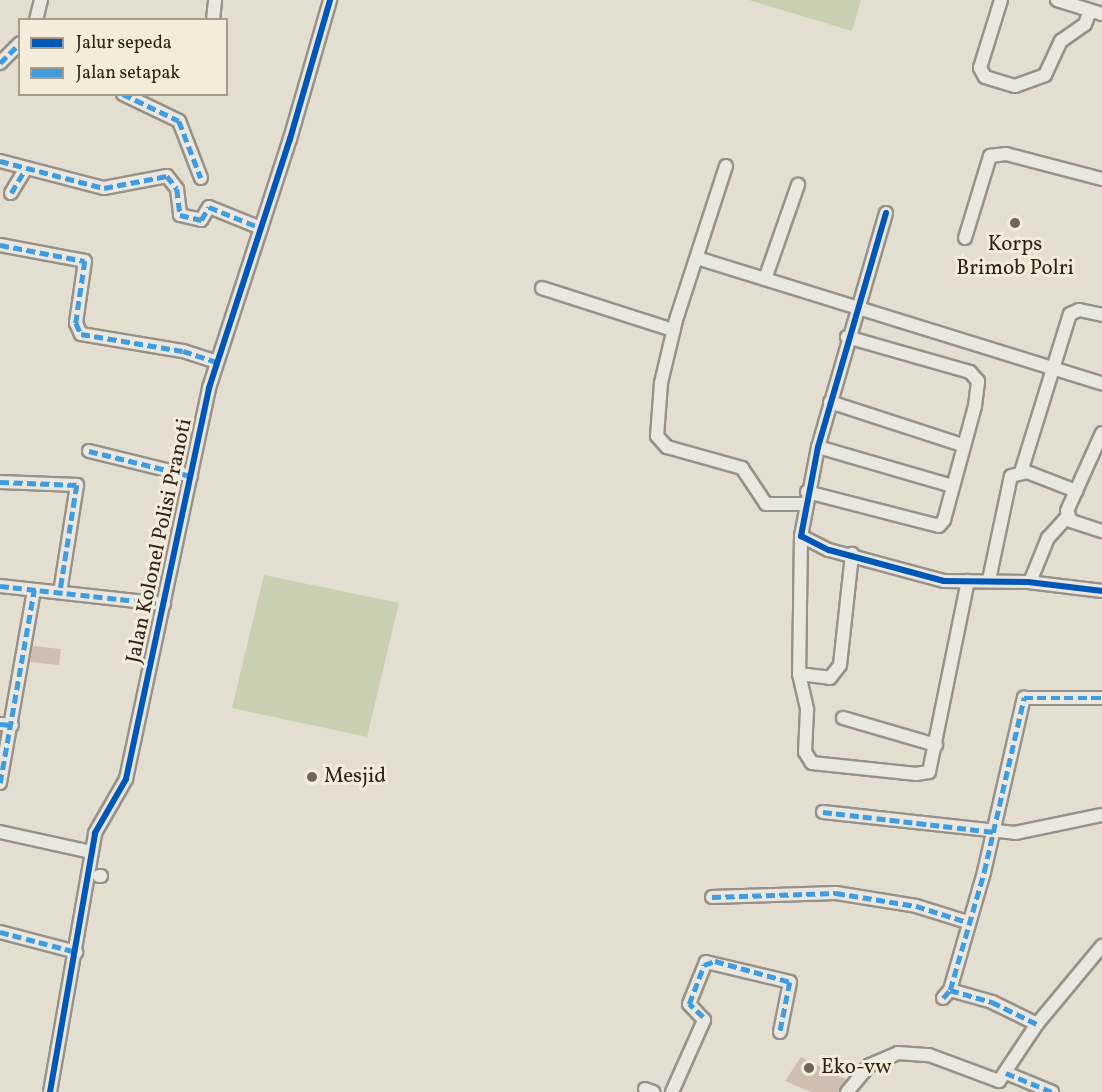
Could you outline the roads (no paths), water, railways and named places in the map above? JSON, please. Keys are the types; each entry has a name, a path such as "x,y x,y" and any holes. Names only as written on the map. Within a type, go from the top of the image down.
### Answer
{"street":[{"path":"36,18 41,0"},
{"path":"213,18 215,0"},
{"name":"Jalan Kolonel Polisi Pranoti","path":"50,1092 98,825 126,778 216,362 261,228 330,0"},
{"path":"1001,0 980,68 985,77 1016,86 1045,75 1061,41 1085,24 1096,12 1065,1"},
{"path":"0,63 18,45"},
{"path":"127,96 179,121 201,178"},
{"path":"965,238 990,156 1006,154 1102,178"},
{"path":"0,161 25,170 115,189 167,176 177,189 180,215 201,220 209,207 261,228"},
{"path":"726,166 674,330 661,383 658,441 742,468 765,504 806,498 933,526 944,520 978,390 974,375 847,337"},
{"path":"11,193 25,170"},
{"path":"765,279 798,184"},
{"path":"886,213 847,337 806,498 801,536 799,674 807,710 805,752 812,763 923,774 929,772 968,581"},
{"path":"0,245 86,261 77,333 183,351 216,362"},
{"path":"697,258 1102,383"},
{"path":"542,288 674,330"},
{"path":"989,580 1009,481 1021,472 1056,367 1070,314 1079,310 1102,315"},
{"path":"830,402 962,446"},
{"path":"1030,582 1048,538 1067,516 1102,433"},
{"path":"818,447 952,486"},
{"path":"89,451 191,476"},
{"path":"1021,472 1076,491"},
{"path":"0,482 77,485 60,592"},
{"path":"1067,516 1102,531"},
{"path":"801,536 925,577 968,581 1030,582 1102,591"},
{"path":"799,674 831,678 840,665 852,554"},
{"path":"0,586 164,604"},
{"path":"0,783 6,724 34,590"},
{"path":"1037,1024 992,1002 946,994 994,832 1024,698 1102,698"},
{"path":"843,717 936,745"},
{"path":"823,812 994,832 1029,832 1102,815"},
{"path":"0,832 92,852"},
{"path":"712,897 836,892 916,906 967,922"},
{"path":"0,932 76,952"},
{"path":"847,1092 870,1065 898,1053 942,1058 993,1087 1006,1073 1037,1024 1100,952"},
{"path":"672,1092 704,1020 689,1004 706,962 790,982 780,1032"},
{"path":"1006,1073 1052,1092"}],"place":[{"name":"Korps Brimob Polri","path":"1015,223"},
{"name":"Mesjid","path":"312,777"},
{"name":"Eko-vw","path":"809,1068"}]}
